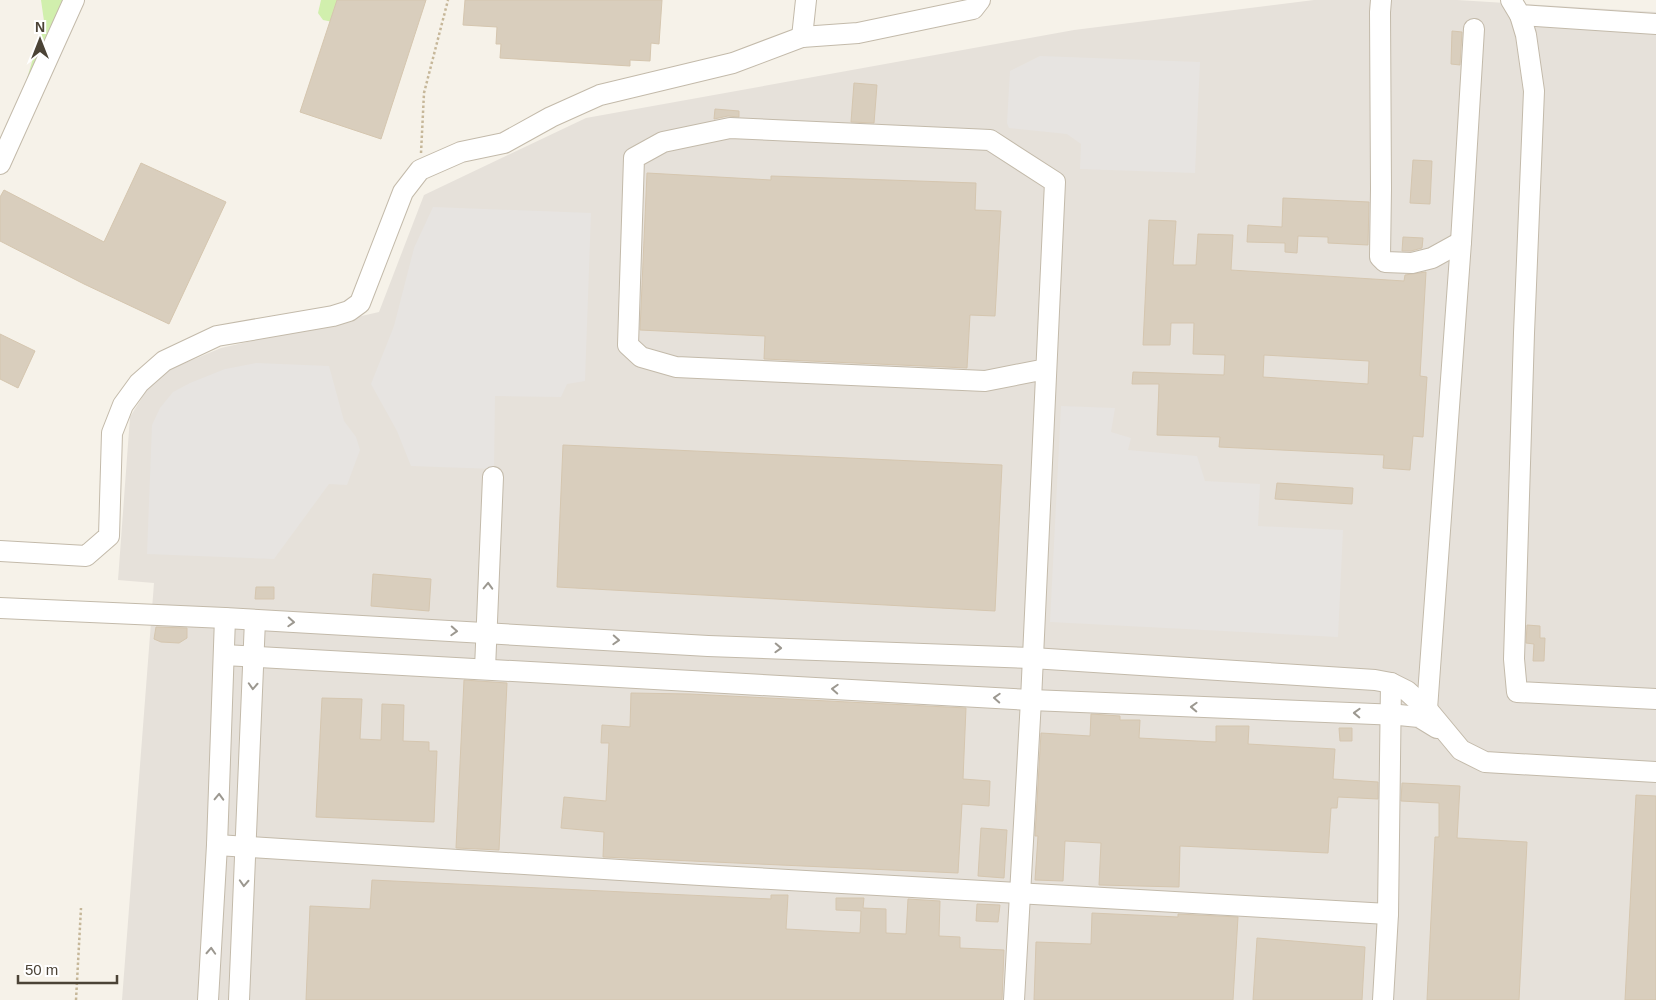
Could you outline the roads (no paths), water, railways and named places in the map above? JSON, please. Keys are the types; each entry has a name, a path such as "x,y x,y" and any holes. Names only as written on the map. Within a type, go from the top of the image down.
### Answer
{"street":[{"path":"0,164 74,0"},
{"path":"802,37 806,0"},
{"path":"0,551 86,556 109,536 112,433 123,404 139,384 164,361 217,336 333,316 349,311 360,303 403,192 420,170 461,152 504,143 551,117 600,95 733,63 802,37 858,33 974,9 980,0"},
{"path":"1381,0 1380,257 1385,262 1412,263 1432,258 1461,242"},
{"path":"1656,24 1515,7 1526,35 1534,91 1514,659 1517,692 1656,699"},
{"path":"1427,710 1461,242 1474,30"},
{"path":"1014,1000 1030,700 1032,658 1046,369 1055,182 990,140 730,128 663,142 634,158 628,345 641,357 676,367 985,381 1046,369"},
{"path":"485,669 493,477"},
{"path":"0,608 225,618 708,646 1032,658 1375,680 1391,683 1407,691 1427,710 1461,750 1485,762 1656,772"},
{"path":"208,1000 217,845 225,618"},
{"path":"239,1000 255,620"},
{"path":"224,655 1030,700 1390,714 1419,717 1452,738"},
{"path":"1383,1000 1388,914 1391,683"},
{"path":"217,845 1020,894 1388,914"}]}
